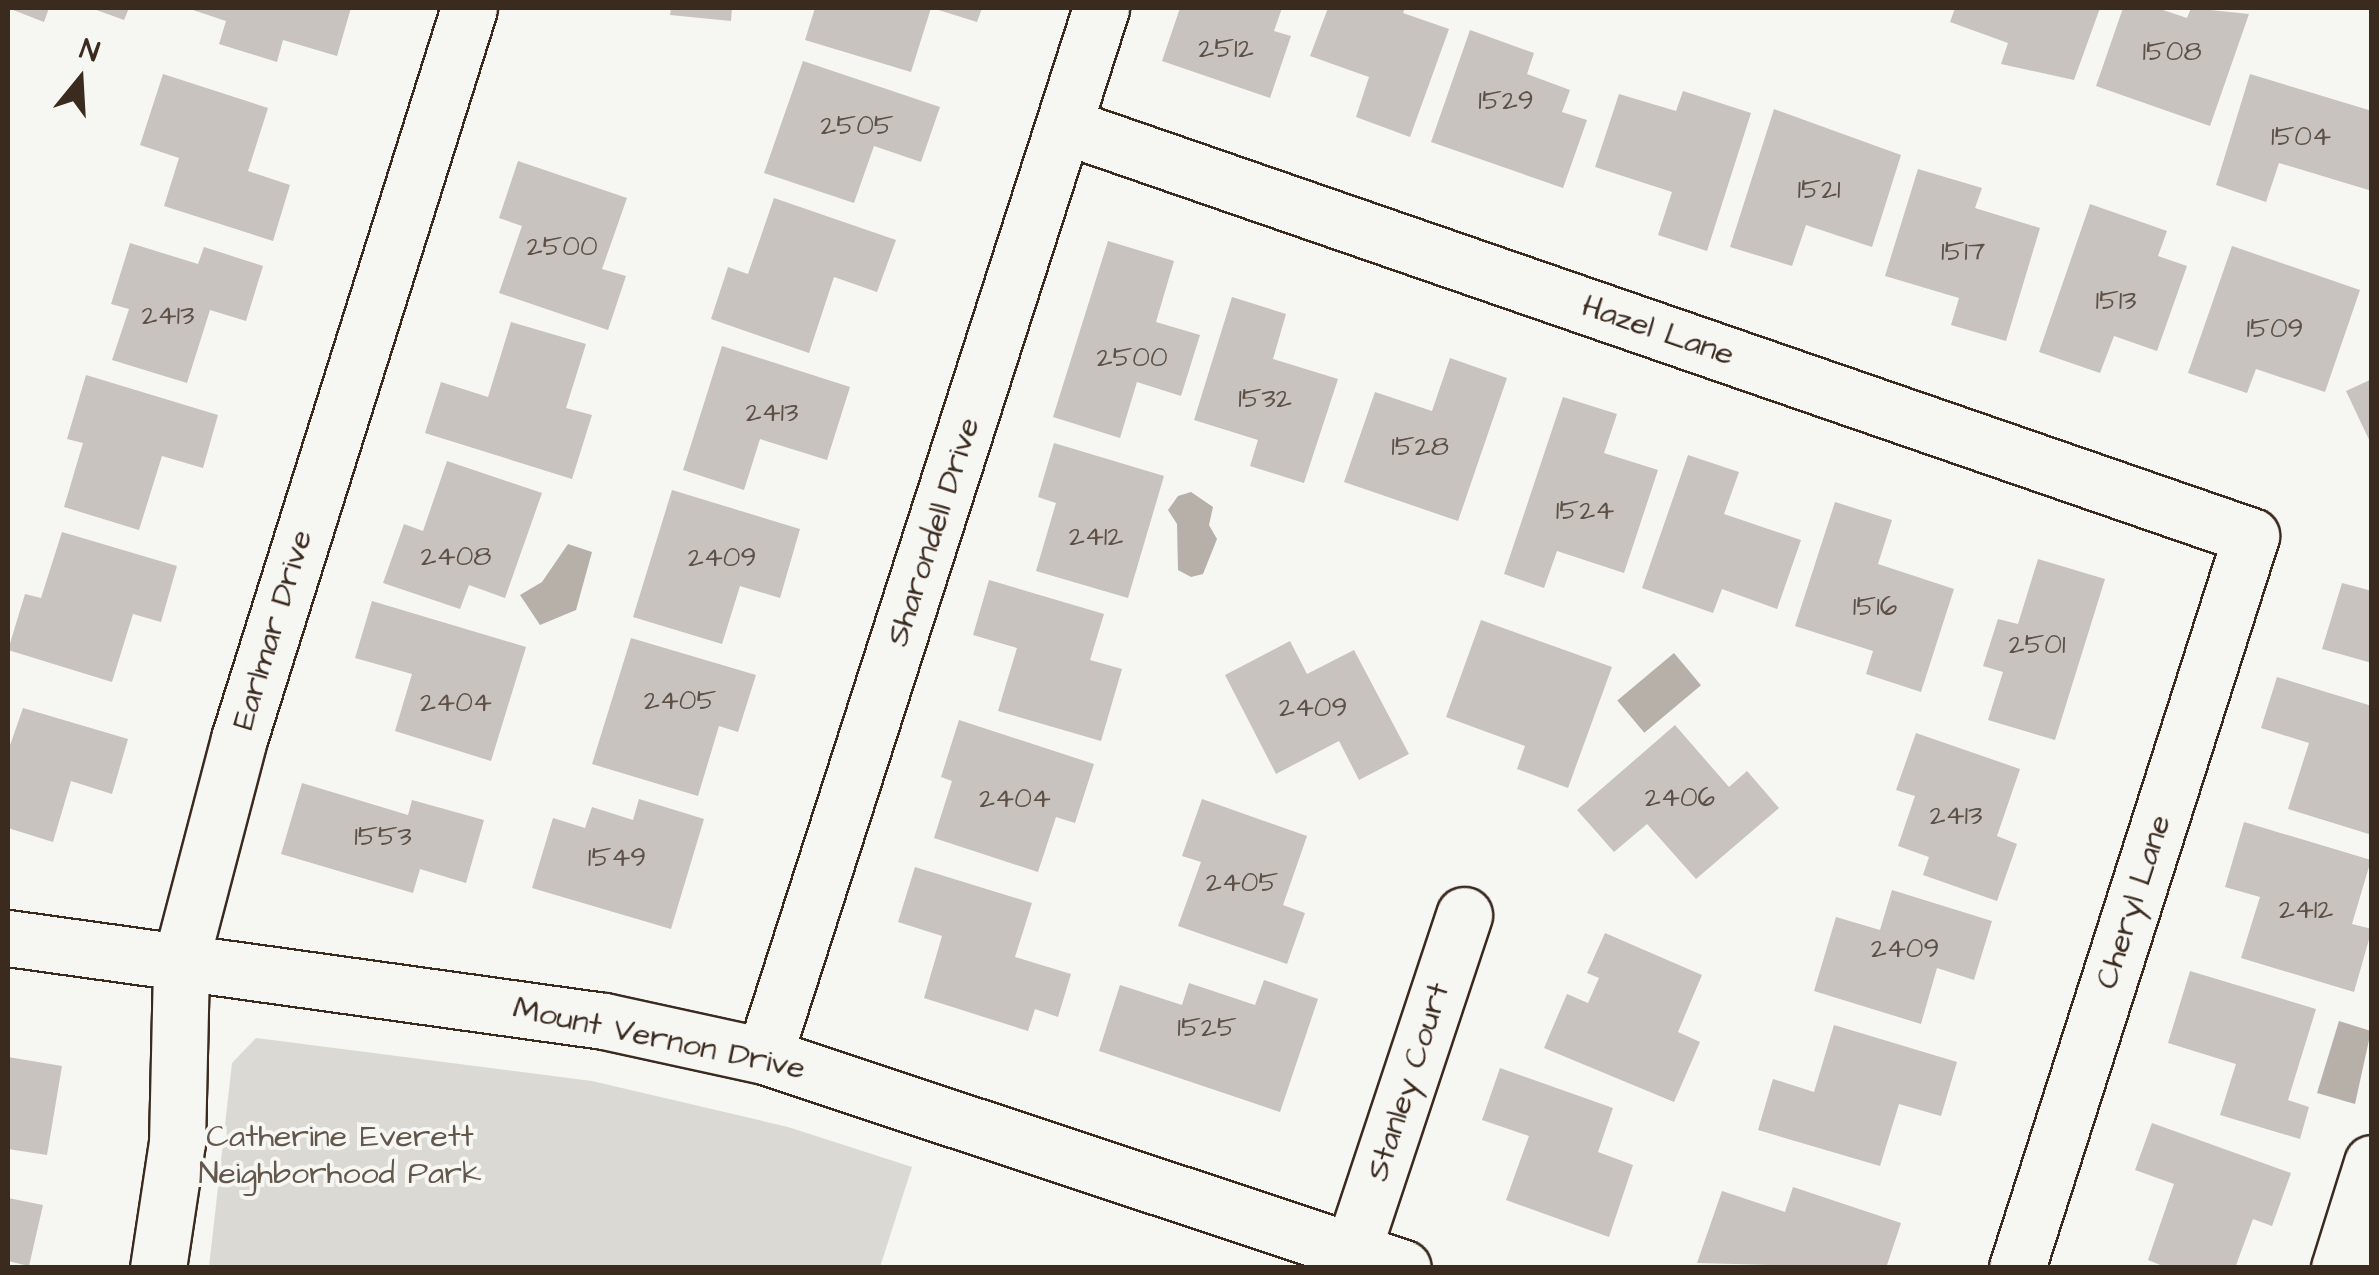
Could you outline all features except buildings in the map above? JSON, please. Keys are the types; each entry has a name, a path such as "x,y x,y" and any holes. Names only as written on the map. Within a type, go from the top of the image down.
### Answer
{"street":[{"name":"Earlmar Drive","path":"158,1268 177,1142 181,960 239,739 469,8"},
{"name":"Sharondell Drive","path":"764,1056 1102,8"},
{"name":"Hazel Lane","path":"1066,126 2251,536"},
{"name":"Cheryl Lane","path":"2016,1268 2251,536"},
{"name":"Stanley Court","path":"1378,1258 1464,916"},
{"name":"Mount Vernon Drive","path":"8,938 604,1021 764,1056 1378,1258"},
{"path":"2340,1268 2372,1164"}],"green space":[{"name":"Catherine Everett Neighborhood Park","path":"256,1038 592,1081 788,1127 912,1167 880,1267 209,1267 232,1063"}],"shaded area":[{"path":"1191,492 1213,507 1209,525 1217,539 1203,574 1191,577 1178,570 1177,524 1168,510 1178,496"},
{"path":"568,544 592,552 576,610 540,625 520,595 542,582"},
{"path":"1674,653 1701,685 1644,733 1617,701"},
{"path":"2339,1021 2371,1031 2355,1104 2317,1093"}]}
